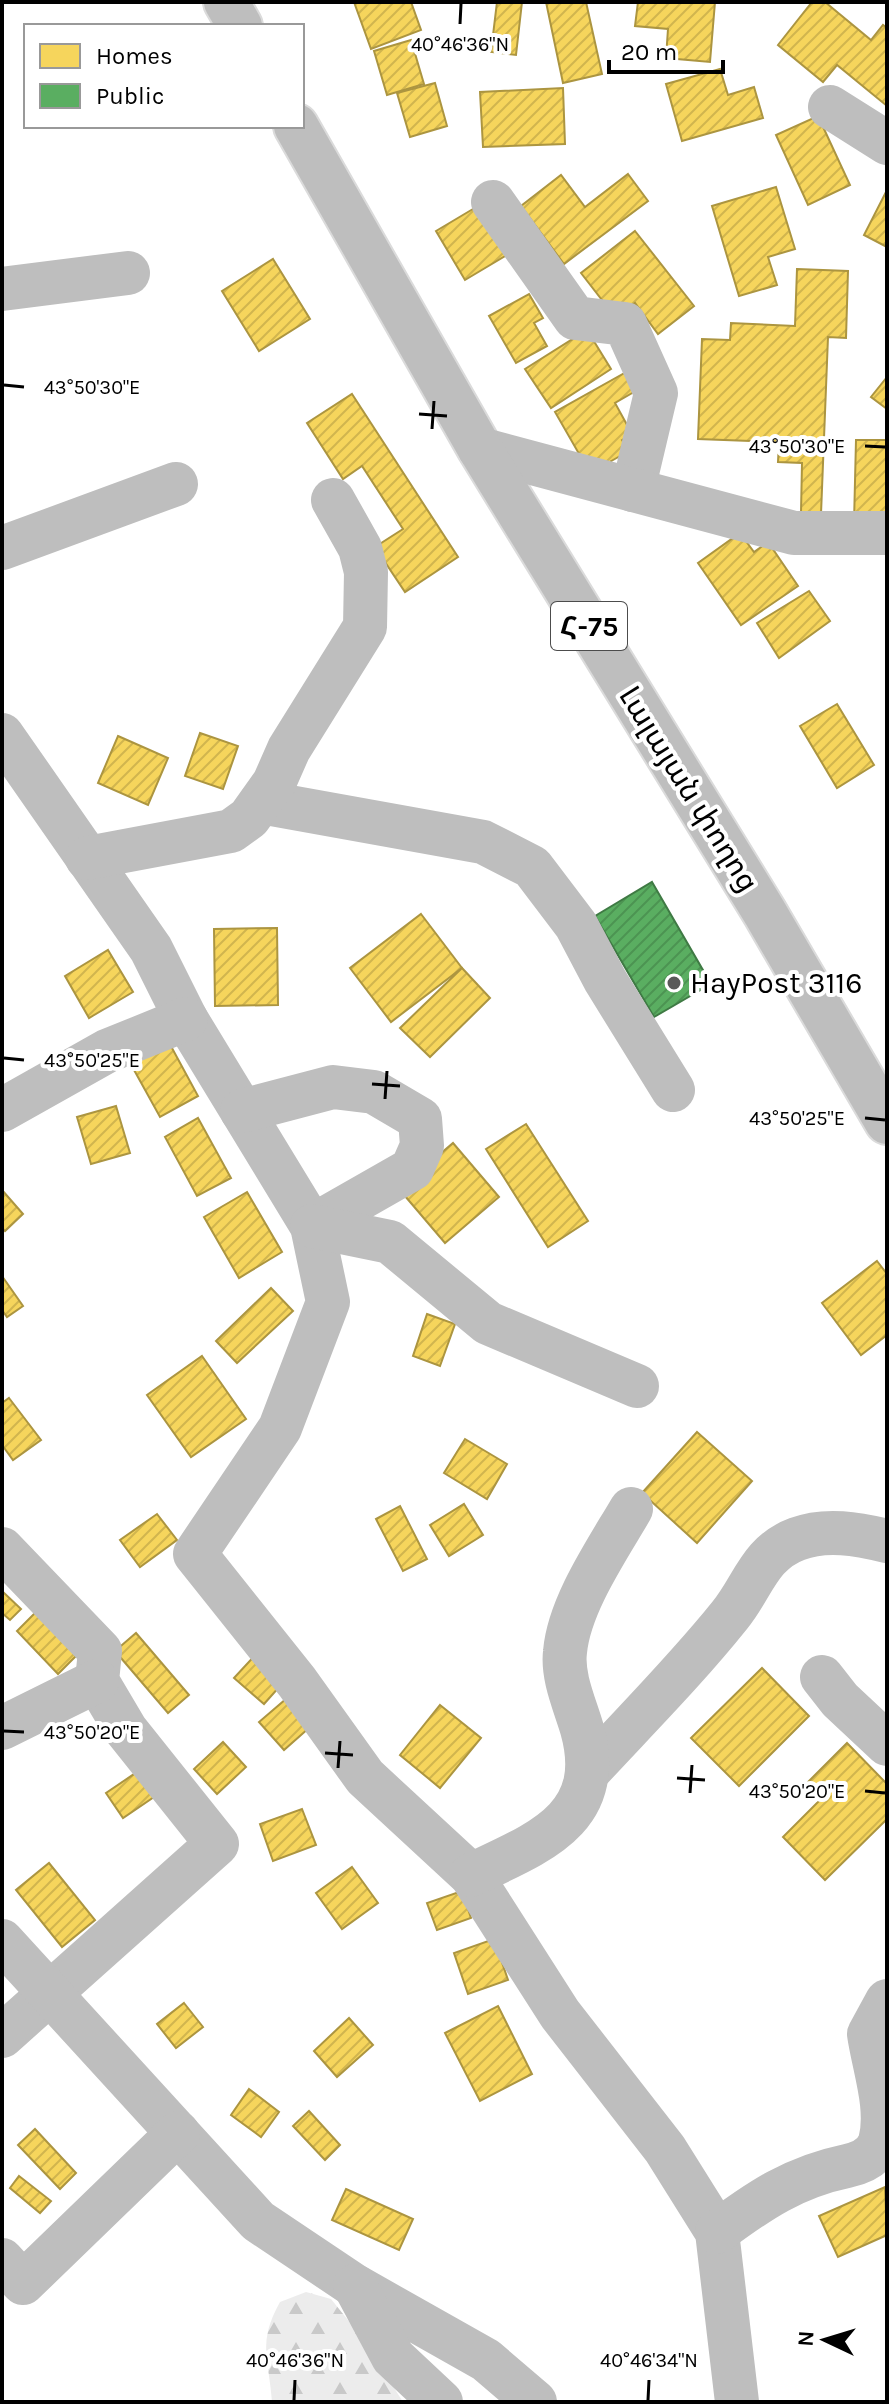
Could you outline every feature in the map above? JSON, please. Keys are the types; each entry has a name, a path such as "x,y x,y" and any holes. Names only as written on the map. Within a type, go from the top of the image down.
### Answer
{"main road":[{"path":"226,2 239,24"},
{"path":"830,107 887,143"},
{"name":"Լալայան փողոց","path":"297,128 480,449 765,913 887,1122"},
{"path":"493,202 575,318 625,324 656,393 633,490"},
{"path":"2,289 128,273"},
{"path":"480,449 794,533 887,533"},
{"path":"2,548 176,484"},
{"path":"87,858 231,831 249,818 261,802 289,749 365,627 366,572 360,548 333,500"},
{"path":"2,735 151,949 186,1019 312,1226 328,1302 280,1428 195,1554 297,1682 365,1777 471,1875 560,2014 665,2149 717,2232 737,2402"},
{"path":"261,802 483,842 532,867 576,925 605,980 673,1090"},
{"path":"2,1110 107,1051 186,1019"},
{"path":"242,1111 333,1087 374,1092 420,1119 422,1146 412,1169 312,1226"},
{"path":"312,1226 390,1242 488,1323 637,1386"},
{"path":"471,1875 537,1843 570,1817 582,1799 587,1773 586,1743 566,1674 564,1653 580,1602 631,1509"},
{"path":"587,1773 732,1613 756,1571 770,1555 797,1539 830,1533 887,1541"},
{"path":"2,1549 100,1651 97,1681 126,1730 217,1844 2,2036"},
{"path":"822,1677 840,1700 887,1744"},
{"path":"2,1728 97,1681"},
{"path":"2,1941 258,2221 355,2286 486,2360 535,2402"},
{"path":"717,2232 767,2194 805,2178 859,2163 876,2152 884,2108 869,2034 887,2001"},
{"path":"2,2260 23,2283 178,2133"},
{"path":"355,2286 393,2357 441,2402"}],"green space":[{"path":"306,2292 331,2299 364,2340 403,2402 272,2402 266,2351 273,2316 280,2302"}],"building: Homes":[{"path":"354,2 411,2 421,30 371,49"},
{"path":"497,2 522,2 516,55 491,52"},
{"path":"546,2 586,2 602,74 563,83"},
{"path":"638,2 715,2 710,62 666,58 668,29 635,26"},
{"path":"812,2 825,2 871,40 883,25 887,28 887,106 837,65 823,82 778,45"},
{"path":"411,40 424,84 387,95 374,51"},
{"path":"720,69 728,95 754,87 763,118 682,141 666,84"},
{"path":"435,83 447,126 410,137 397,93"},
{"path":"563,88 565,144 483,147 480,92"},
{"path":"818,116 850,185 808,205 776,135"},
{"path":"628,174 648,201 564,264 521,206 561,175 585,207"},
{"path":"776,187 795,249 768,257 777,285 739,296 712,206"},
{"path":"887,190 887,247 864,235"},
{"path":"483,203 512,252 465,280 436,231"},
{"path":"635,231 694,306 658,334 635,303 616,318 581,273"},
{"path":"273,259 310,319 259,351 222,291"},
{"path":"797,269 848,271 846,338 828,337 821,514 801,513 802,463 778,462 779,442 698,439 702,339 730,340 731,323 795,326"},
{"path":"529,294 543,318 534,323 547,346 516,363 489,316"},
{"path":"587,330 611,369 551,408 525,369"},
{"path":"637,366 634,392 615,403 632,434 622,440 629,451 590,473 555,412"},
{"path":"887,377 887,409 871,397"},
{"path":"352,394 458,557 405,592 375,547 403,529 362,466 343,479 307,423"},
{"path":"856,440 887,440 887,524 854,523"},
{"path":"740,533 754,552 768,542 798,586 741,625 698,563"},
{"path":"809,591 830,621 779,658 757,623"},
{"path":"837,704 874,765 837,788 800,726"},
{"path":"200,733 238,746 223,789 185,776"},
{"path":"118,736 168,758 148,805 98,783"},
{"path":"421,914 462,968 391,1022 350,968"},
{"path":"277,928 278,1005 215,1006 214,929"},
{"path":"108,950 133,992 89,1018 65,976"},
{"path":"462,968 490,998 430,1057 400,1028"},
{"path":"166,1037 198,1096 160,1117 128,1059"},
{"path":"116,1106 130,1153 91,1164 77,1117"},
{"path":"198,1118 231,1178 197,1196 165,1137"},
{"path":"526,1124 588,1221 548,1247 486,1149"},
{"path":"453,1143 499,1197 445,1243 399,1189"},
{"path":"2,1190 23,1214 5,1231 2,1228"},
{"path":"247,1192 282,1252 239,1278 204,1217"},
{"path":"877,1261 887,1274 887,1335 861,1355 822,1303"},
{"path":"2,1276 23,1306 7,1317 2,1310"},
{"path":"271,1288 293,1311 237,1363 216,1341"},
{"path":"427,1314 455,1324 440,1366 413,1356"},
{"path":"202,1356 246,1419 191,1457 147,1395"},
{"path":"9,1398 41,1440 13,1460 2,1445 2,1403"},
{"path":"697,1432 752,1481 697,1543 642,1493"},
{"path":"465,1439 507,1464 487,1499 444,1473"},
{"path":"464,1504 483,1535 449,1556 430,1525"},
{"path":"400,1506 427,1559 403,1571 376,1519"},
{"path":"157,1514 177,1540 140,1567 120,1540"},
{"path":"2,1591 21,1609 10,1620 2,1613"},
{"path":"41,1607 82,1650 58,1674 17,1631"},
{"path":"136,1633 189,1695 168,1713 115,1651"},
{"path":"259,1651 288,1677 264,1704 234,1678"},
{"path":"762,1668 809,1716 739,1786 691,1738"},
{"path":"293,1693 318,1720 284,1750 259,1722"},
{"path":"440,1705 481,1738 440,1788 400,1755"},
{"path":"223,1742 246,1767 217,1794 194,1769"},
{"path":"847,1743 887,1784 887,1819 825,1880 783,1837 821,1799 806,1784"},
{"path":"137,1772 154,1797 123,1818 106,1793"},
{"path":"302,1809 316,1845 273,1861 260,1824"},
{"path":"49,1863 95,1920 62,1947 16,1890"},
{"path":"352,1867 378,1903 342,1929 316,1893"},
{"path":"462,1891 471,1918 437,1930 427,1903"},
{"path":"494,1939 508,1980 468,1994 454,1953"},
{"path":"184,2003 203,2027 176,2048 157,2024"},
{"path":"498,2006 532,2074 480,2101 445,2033"},
{"path":"349,2018 373,2045 337,2077 314,2051"},
{"path":"249,2089 279,2112 261,2137 231,2115"},
{"path":"309,2111 340,2145 325,2160 293,2126"},
{"path":"35,2129 76,2173 60,2189 18,2145"},
{"path":"19,2176 51,2201 40,2213 10,2188"},
{"path":"885,2187 887,2235 838,2257 819,2216"},
{"path":"346,2189 413,2219 399,2250 332,2220"}],"building: Public":[{"path":"652,882 711,984 654,1017 595,916"}],"place":[{"name":"HayPost 3116","path":"674,983"}]}
